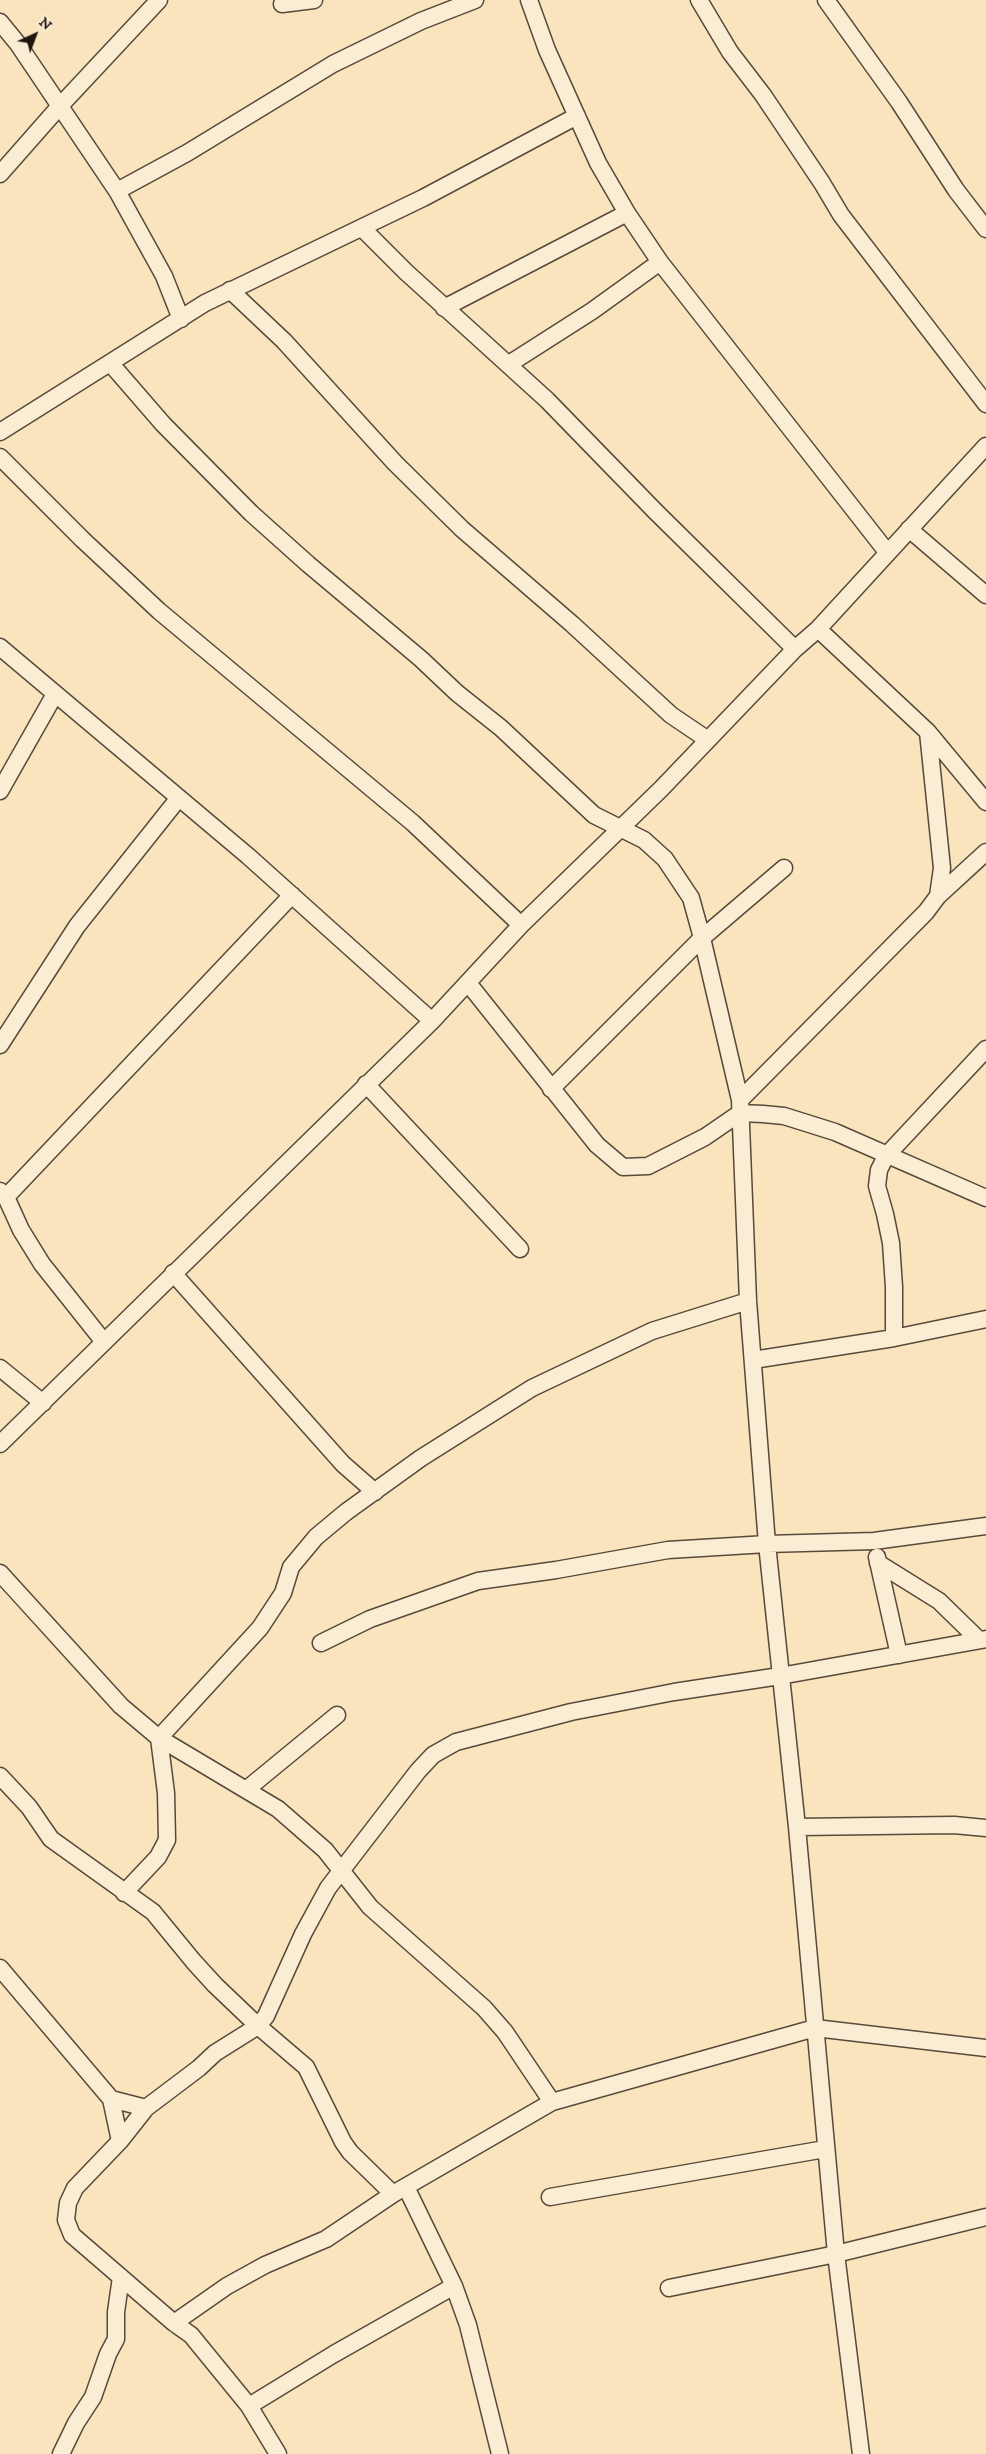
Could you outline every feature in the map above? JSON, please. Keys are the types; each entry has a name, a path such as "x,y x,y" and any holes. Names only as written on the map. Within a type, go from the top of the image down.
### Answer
{"street":[{"path":"0,174 59,107 159,0"},
{"path":"282,4 314,0"},
{"path":"117,191 187,153 333,64 420,21 475,0"},
{"path":"529,0 548,50 598,163 627,213 660,262 887,552"},
{"path":"699,0 730,52 763,95 822,183 841,215 986,404"},
{"path":"826,0 900,102 956,190 986,229"},
{"path":"0,22 18,44 117,191 164,276 182,319"},
{"path":"0,432 230,290 423,198 577,116"},
{"path":"444,308 627,213"},
{"path":"362,228 444,308 510,364 796,649"},
{"path":"510,364 592,311 660,262"},
{"path":"230,290 284,340 395,463 462,529 572,624 659,704 708,740"},
{"path":"111,364 163,424 251,513 308,564 501,728 572,797 594,815 644,840 665,859 691,898 702,938 740,1106 748,1301 766,1544 797,1826 836,2254 861,2454"},
{"path":"0,1444 432,1021 521,925 621,828 796,649 818,629 986,446"},
{"path":"0,457 83,540 159,611 414,823 521,925"},
{"path":"909,529 986,595"},
{"path":"818,629 928,732 986,802"},
{"path":"0,647 292,895 432,1021"},
{"path":"0,791 55,694"},
{"path":"928,732 942,868 938,896"},
{"path":"0,1045 77,926 178,799"},
{"path":"468,983 597,1145 623,1167 648,1166 705,1137 740,1106 926,912 938,896 986,852"},
{"path":"551,1089 702,938 784,868"},
{"path":"104,1342 42,1264 21,1230 3,1194 292,895"},
{"path":"894,1338 894,1287 891,1242 877,1186 880,1170 886,1156 986,1049"},
{"path":"366,1084 520,1249"},
{"path":"740,1106 800,1120 835,1132 886,1156 986,1198"},
{"path":"173,1273 344,1464 375,1492"},
{"path":"124,1892 158,1857 167,1840 166,1792 159,1738 260,1628 284,1593 291,1567 316,1537 420,1458 532,1388 652,1331 748,1301"},
{"path":"753,1360 894,1338 986,1319"},
{"path":"0,1368 43,1403"},
{"path":"321,1643 370,1619 478,1581 556,1570 668,1550 766,1544 874,1541 986,1526"},
{"path":"874,1541 899,1655"},
{"path":"878,1563 931,1596 982,1639"},
{"path":"0,1573 121,1706 159,1738 247,1789 303,1830 341,1868 370,1907 484,2008 505,2032 552,2102"},
{"path":"278,2454 249,2406 191,2336 72,2235 66,2220 68,2204 74,2188 120,2141 146,2108 199,2068 215,2053 258,2026 270,2010 310,1920 341,1868 418,1771 442,1748 456,1742 571,1712 674,1692 780,1676 982,1639"},
{"path":"247,1789 337,1715"},
{"path":"0,1776 29,1807 52,1839 153,1912 194,1962 258,2026 306,2067 343,2142 350,2152 399,2190 454,2286 468,2325 500,2454"},
{"path":"797,1826 954,1825 986,1828"},
{"path":"0,1968 111,2099 120,2141"},
{"path":"174,2323 201,2304 265,2265 326,2239 399,2190 552,2102 815,2028 986,2048"},
{"path":"111,2099 146,2108"},
{"path":"550,2197 825,2148"},
{"path":"669,2288 836,2254 986,2217"},
{"path":"61,2454 76,2423 93,2397 108,2354 116,2339 116,2312 121,2277"},
{"path":"249,2406 334,2354 454,2286"},
{"path":"191,2336 201,2304"}]}
